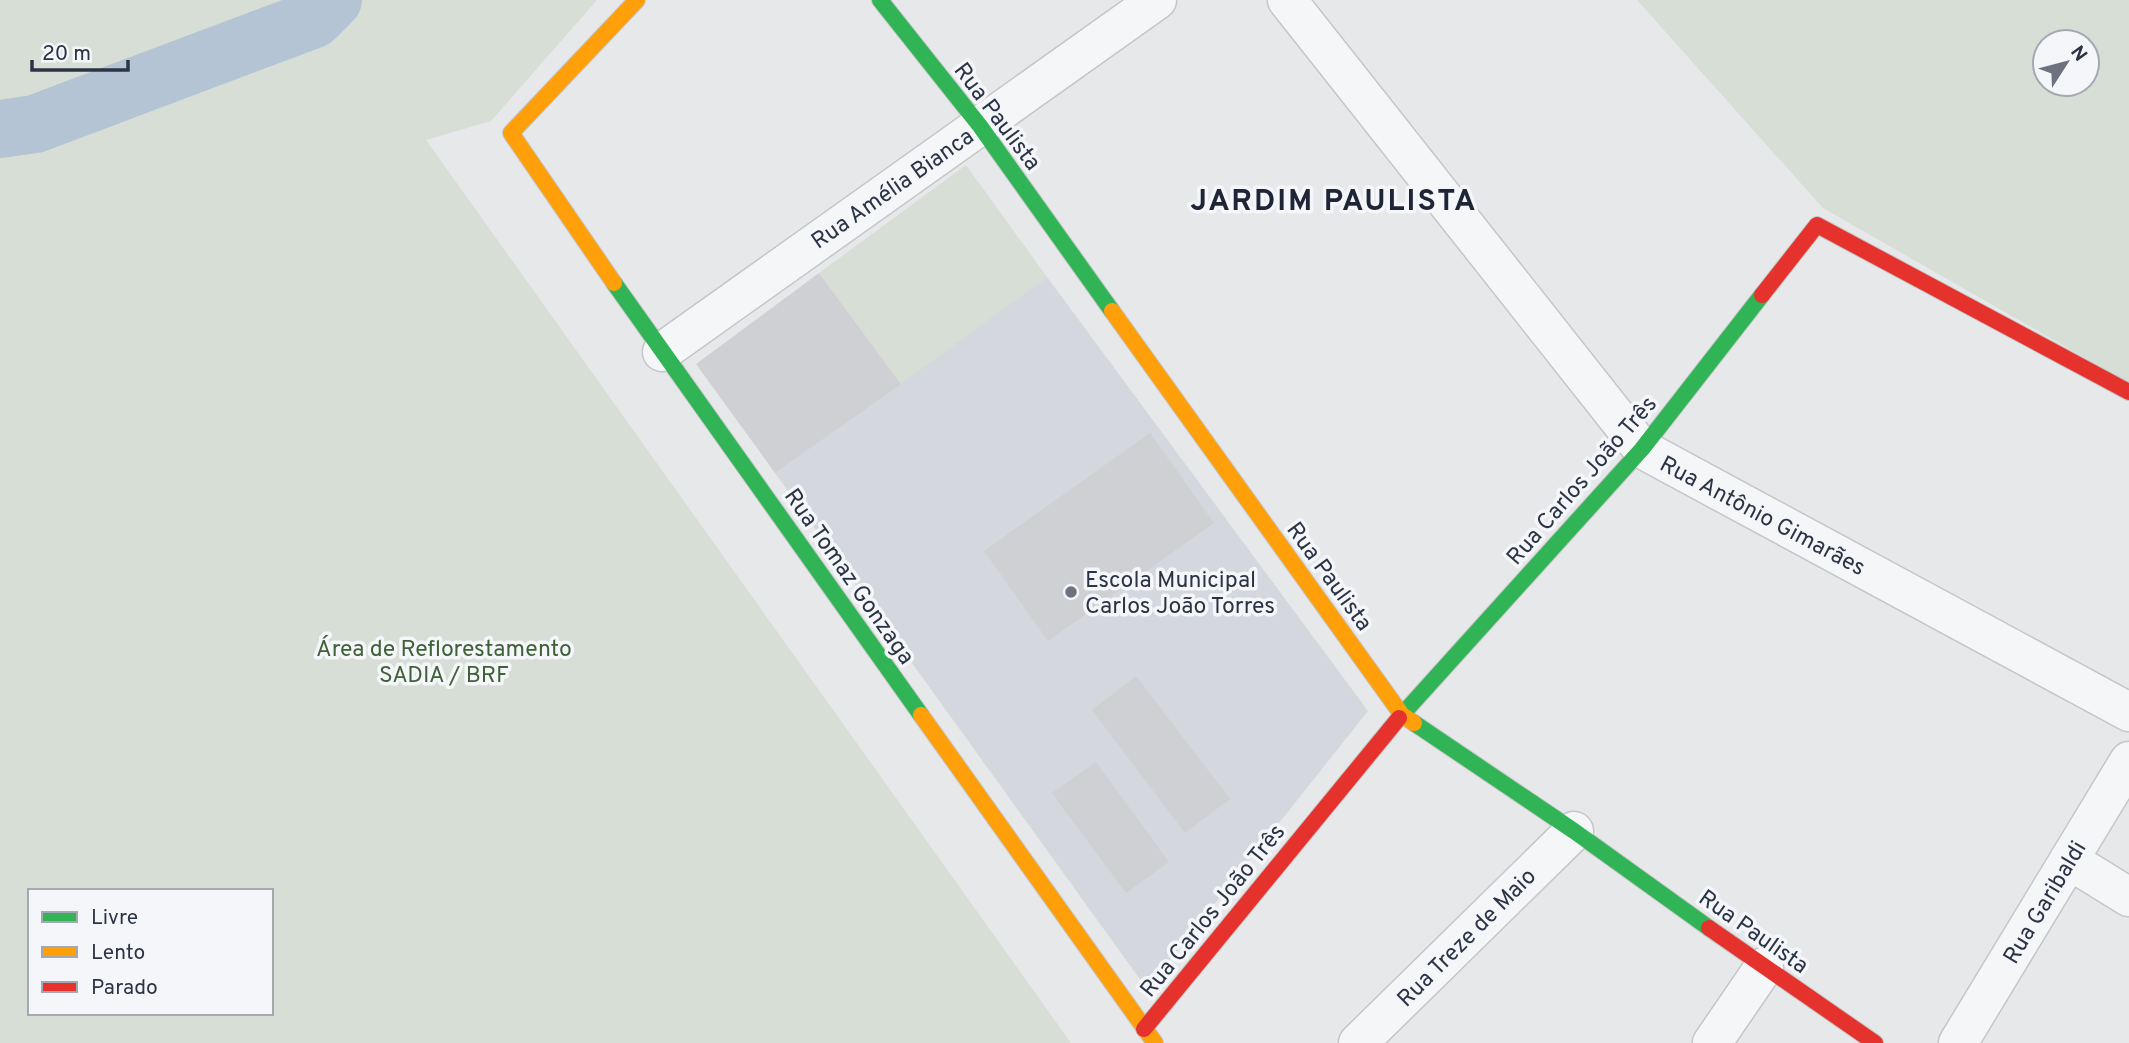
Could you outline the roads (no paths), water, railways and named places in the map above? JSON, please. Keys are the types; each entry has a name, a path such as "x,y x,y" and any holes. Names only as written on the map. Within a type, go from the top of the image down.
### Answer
{"street":[{"name":"Rua Tomaz Gonzaga","path":"637,0 512,133 662,352 1155,1043"},
{"name":"Rua Paulista","path":"880,0 980,126 1402,715 1574,831 1875,1043"},
{"name":"Rua Amélia Bianca","path":"662,352 1157,0"},
{"name":"Rua Antônio Gimarães","path":"1287,0 1642,449 2129,712"},
{"name":"Rua Carlos João Três","path":"1144,1029 1402,715 1642,449 1817,225 2129,392"},
{"name":"Rua Garibaldi","path":"1958,1043 2129,761"},
{"name":"Rua Treze de Maio","path":"1358,1043 1574,831"},
{"path":"2069,860 2129,897"},
{"path":"1712,1043 1764,967"}],"waterway":[{"path":"0,129 35,124 314,19 333,0"}],"place":[{"name":"Escola Municipal Carlos João Torres","path":"1071,592"}],"district":[{"name":"JARDIM PAULISTA","path":"1334,200"}],"park label":[{"name":"Área de Reflorestamento SADIA / BRF","path":"444,661"}]}
